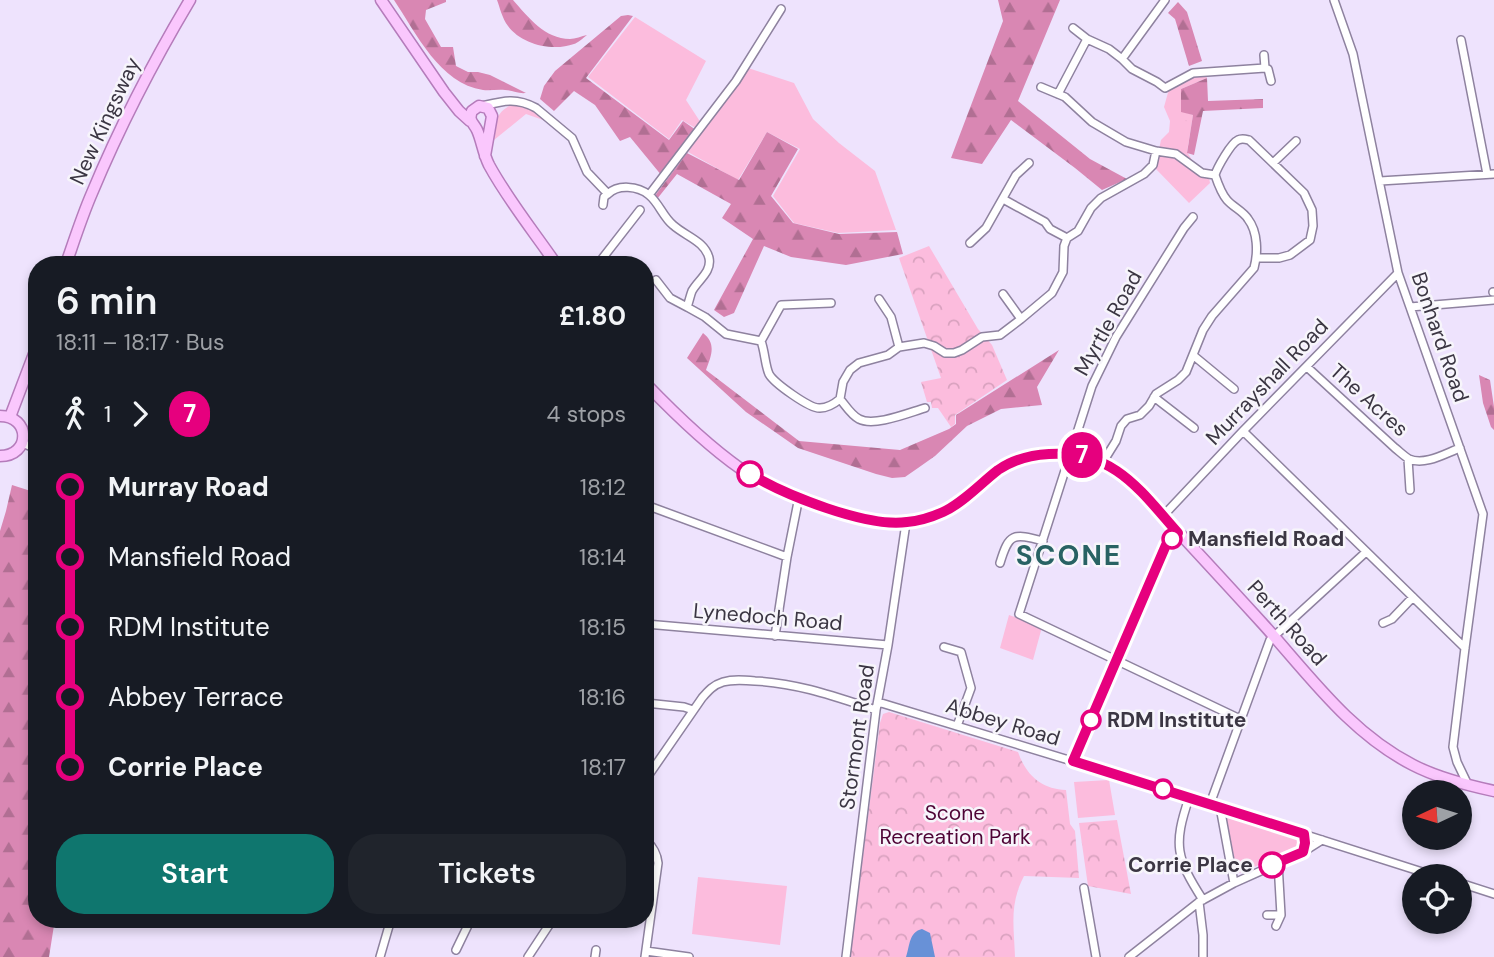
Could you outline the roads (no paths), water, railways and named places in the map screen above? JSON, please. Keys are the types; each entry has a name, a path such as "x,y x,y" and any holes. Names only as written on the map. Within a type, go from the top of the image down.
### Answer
{"main road":[{"name":"New Kingsway","path":"69,256 90,196 137,94 190,0"},
{"path":"381,0 459,111 473,124 483,128 491,120"},
{"path":"444,92 456,100 488,108 491,120 485,156"},
{"path":"479,106 470,114 485,156 551,256"},
{"path":"0,456 10,455 22,443 20,425 5,417 28,366"},
{"path":"654,392 740,468 762,481 855,517 906,523"},
{"name":"Perth Road","path":"906,523 952,507 998,470 1016,460 1038,454 1070,454 1103,462 1123,475 1163,516 1323,692 1368,736 1413,765 1449,780"},
{"name":"Perth Road","path":"1472,786 1494,791"}],"street":[{"path":"1122,59 1165,0"},
{"name":"Bonhard Road","path":"1334,0 1353,54 1398,273 1483,514 1453,747 1466,780"},
{"path":"649,195 736,81 781,9"},
{"path":"1073,28 1087,39 1109,49 1132,69 1165,88 1193,73 1265,68"},
{"path":"1058,94 1087,39"},
{"path":"1380,181 1491,174 1461,40"},
{"path":"1264,55 1265,68 1268,69 1271,81"},
{"path":"1041,87 1073,103 1093,122 1126,142 1176,154 1202,173 1215,175"},
{"path":"479,106 506,101 529,104 568,134 576,145 587,172 608,194"},
{"path":"491,120 498,107 506,101"},
{"path":"1103,462 1127,419 1140,415 1164,387 1178,380 1186,372 1203,330 1212,316 1254,268 1257,258 1254,232 1248,219 1227,200 1215,175 1218,166 1238,140 1249,140 1304,193 1312,210 1310,240 1290,255 1257,258"},
{"path":"1273,163 1296,141"},
{"path":"782,293 781,305 761,341 769,374 776,382 817,409 831,405 840,399 843,382 850,370 859,363 888,355 899,347 924,343 945,353 954,353 982,337 1000,335 1021,320 1052,293 1063,272 1067,238 1078,231 1091,208 1101,198 1144,174 1153,165 1156,151"},
{"path":"970,243 986,228 1016,175 1029,163"},
{"path":"603,205 604,197 617,187 641,191 649,195 675,227 706,250 708,268 693,289 687,307"},
{"path":"1003,199 1045,222 1051,229 1067,238"},
{"path":"604,256 640,210"},
{"name":"Myrtle Road","path":"1117,661 1019,614 1092,386 1116,337 1193,217"},
{"name":"Murrayshall Road","path":"1163,516 1242,431 1398,273"},
{"path":"656,280 670,298 705,317 726,334 761,341"},
{"path":"1003,294 1021,320"},
{"path":"879,299 891,317 899,347"},
{"path":"1410,307 1494,300"},
{"path":"781,305 831,303"},
{"path":"1194,356 1234,389"},
{"name":"The Acres","path":"1307,367 1408,458 1424,461 1460,448"},
{"path":"1154,397 1194,428"},
{"path":"840,399 853,415 872,423 925,408"},
{"path":"914,411 917,421"},
{"path":"1242,431 1465,648"},
{"path":"22,443 28,445"},
{"name":"The Acres","path":"1408,458 1410,490"},
{"path":"775,636 799,497"},
{"path":"654,508 787,556"},
{"name":"Stormont Road","path":"846,957 877,706 906,523"},
{"path":"1073,761 1166,545 1178,533"},
{"path":"1000,564 1006,543 1014,538 1027,537 1043,541"},
{"path":"1210,804 1270,640 1366,552"},
{"path":"1383,624 1394,617 1413,597"},
{"name":"Lynedoch Road","path":"654,625 888,645"},
{"path":"944,647 961,652 971,688 957,726"},
{"path":"1117,661 1240,719"},
{"name":"Abbey Road","path":"654,767 710,688 722,682 760,681 812,689 957,726 1402,866"},
{"path":"654,704 693,710"},
{"path":"1189,797 1180,827 1180,852 1188,877 1201,901 1203,957"},
{"path":"1220,807 1234,883"},
{"path":"1303,852 1304,834"},
{"path":"1129,957 1201,901 1303,852 1322,840"},
{"path":"654,849 657,863 654,888"},
{"path":"1276,926 1281,915 1278,863"},
{"path":"1084,888 1096,957"},
{"path":"1472,888 1494,894"},
{"path":"1267,915 1281,915"},
{"path":"380,957 388,928"},
{"path":"456,950 467,928"},
{"path":"528,957 547,928"},
{"path":"649,928 646,954 689,957"}],"water":[{"path":"922,929 930,933 935,957 906,957 912,936"}],"place":[{"name":"Mansfield Road","path":"1172,539"},
{"name":"RDM Institute","path":"1091,720"},
{"name":"Corrie Place","path":"1272,865"}],"district":[{"name":"SCONE","path":"1069,555"}],"park label":[{"name":"Scone Recreation Park","path":"955,825"}]}
